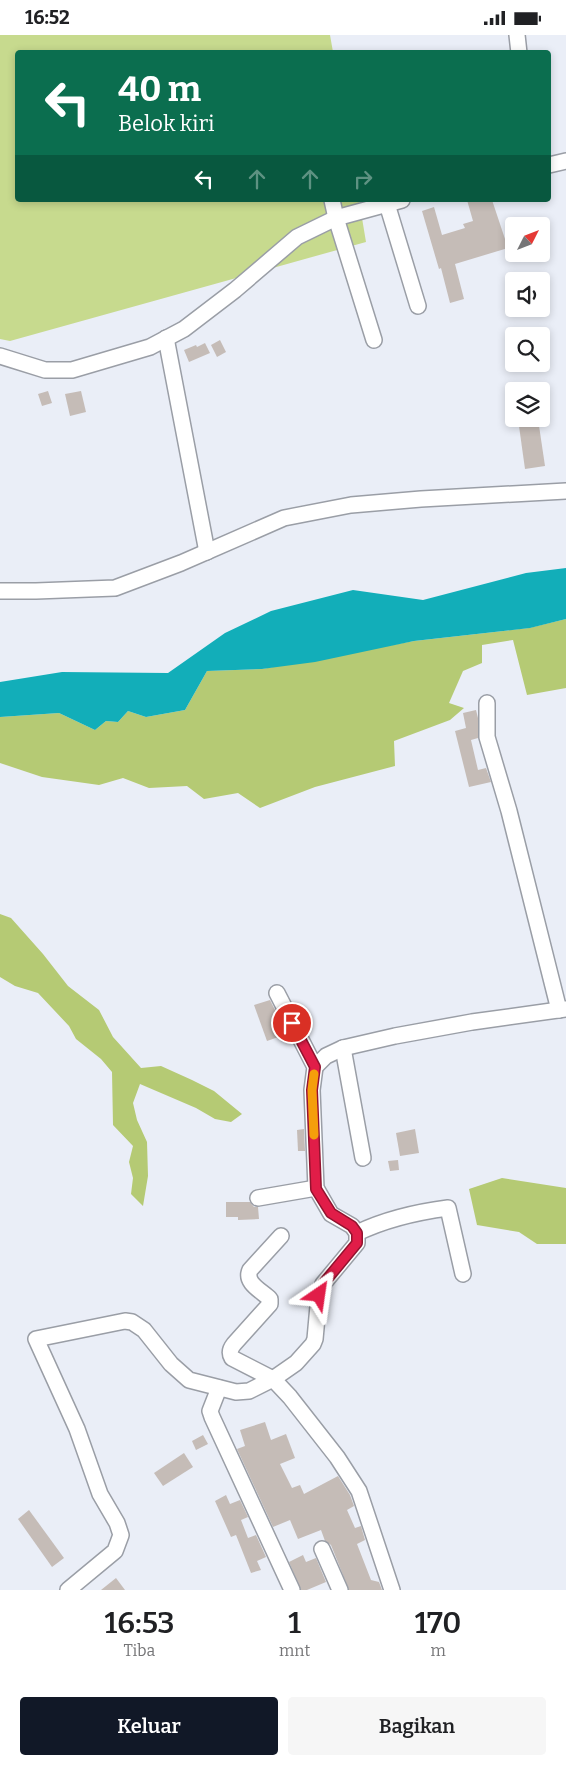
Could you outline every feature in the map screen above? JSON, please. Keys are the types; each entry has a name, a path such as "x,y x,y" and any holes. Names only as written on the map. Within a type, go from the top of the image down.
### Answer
{"street":[{"path":"517,35 519,50"},
{"path":"551,165 566,161"},
{"path":"332,202 374,340"},
{"path":"0,356 44,371 72,370 150,347 184,329 235,290 297,237 336,218 395,202 418,306"},
{"path":"166,338 206,553"},
{"path":"0,591 115,588 206,553 284,519 350,505 566,491"},
{"path":"315,1067 326,1056 343,1049 395,1036 563,1010 487,737 487,703"},
{"path":"68,1590 115,1551 121,1535 117,1523 100,1494 77,1429 36,1339 125,1321 132,1322 144,1330 171,1364 189,1380 236,1392 249,1391 273,1379 296,1363 313,1344 319,1295 323,1284 357,1243 357,1233 352,1226 331,1213 316,1189 312,1090 315,1067 277,993"},
{"path":"343,1049 363,1158"},
{"path":"258,1198 316,1189"},
{"path":"357,1233 384,1221 420,1212 448,1208 462,1274"},
{"path":"281,1237 248,1274 250,1281 270,1299 270,1304 234,1344 230,1353 232,1359 273,1379 290,1397 337,1457 359,1491 392,1590"},
{"path":"219,1387 210,1411 212,1417 292,1590"},
{"path":"322,1549 340,1590"}],"green space":[{"path":"0,35 330,35 333,50 15,50 15,202 359,202 366,242 10,341 0,339"},
{"path":"566,619 566,688 527,695 513,640 482,645 482,663 463,671 449,703 464,708 450,720 394,741 395,766 315,787 260,808 238,793 204,799 187,786 149,788 123,778 99,785 42,777 0,763 0,717 59,713 95,730 106,721 118,722 128,711 146,717 185,710 207,671 262,669 414,641 529,628"},
{"path":"0,914 11,918 68,986 99,1010 113,1037 141,1068 161,1066 192,1080 214,1091 242,1114 231,1122 215,1119 196,1108 140,1084 133,1103 137,1120 147,1142 148,1176 143,1206 131,1194 133,1178 129,1162 133,1146 113,1125 112,1072 101,1059 76,1039 69,1026 38,993 15,986 0,977"},
{"path":"502,1178 566,1188 566,1244 537,1244 519,1232 477,1225 469,1189"}],"water":[{"path":"566,568 566,619 530,628 414,641 315,662 262,669 207,671 185,710 146,717 128,711 118,722 106,721 95,730 59,713 0,717 0,682 62,672 168,673 225,633 271,611 353,590 423,600 526,573"}],"building":[{"path":"468,202 493,202 505,239 505,249 455,264 464,299 450,303 441,268 439,269 422,211 434,207 442,235 465,228 463,224 473,221"},
{"path":"220,340 226,352 217,357 211,345"},
{"path":"205,343 210,353 189,362 184,350"},
{"path":"48,391 52,403 42,406 38,394"},
{"path":"81,391 86,412 70,416 65,394"},
{"path":"519,427 539,427 545,466 525,469"},
{"path":"476,710 478,738 471,740 478,770 486,768 491,782 469,787 455,731 466,728 463,713"},
{"path":"270,1000 287,1034 267,1041 254,1005"},
{"path":"304,1129 305,1151 298,1151 297,1130"},
{"path":"415,1129 419,1153 400,1156 396,1133"},
{"path":"398,1160 399,1170 390,1171 388,1161"},
{"path":"226,1202 250,1202 254,1207 258,1207 259,1219 238,1220 238,1217 226,1217"},
{"path":"265,1422 271,1440 286,1434 295,1458 280,1464 292,1488 300,1485 304,1494 338,1476 350,1495 354,1506 347,1510 355,1528 361,1526 365,1540 357,1544 371,1580 379,1582 382,1590 349,1590 331,1545 325,1541 321,1530 298,1539 290,1520 273,1527 237,1449 245,1446 240,1430"},
{"path":"203,1435 208,1444 196,1450 192,1441"},
{"path":"184,1453 193,1467 163,1486 154,1473"},
{"path":"226,1495 230,1504 240,1500 248,1517 241,1520 248,1538 256,1535 266,1557 257,1561 261,1570 251,1573 236,1535 231,1537 215,1501"},
{"path":"29,1510 64,1558 52,1567 18,1519"},
{"path":"303,1555 306,1562 316,1558 326,1582 307,1590 301,1590 289,1562"},
{"path":"116,1578 125,1590 101,1590"}],"slow traffic":[{"path":"314,1074 312,1090 314,1135"}],"route":[{"path":"292,1023 315,1067 312,1090 316,1189 327,1209 352,1226 357,1233 357,1243 323,1284 319,1295"}]}
